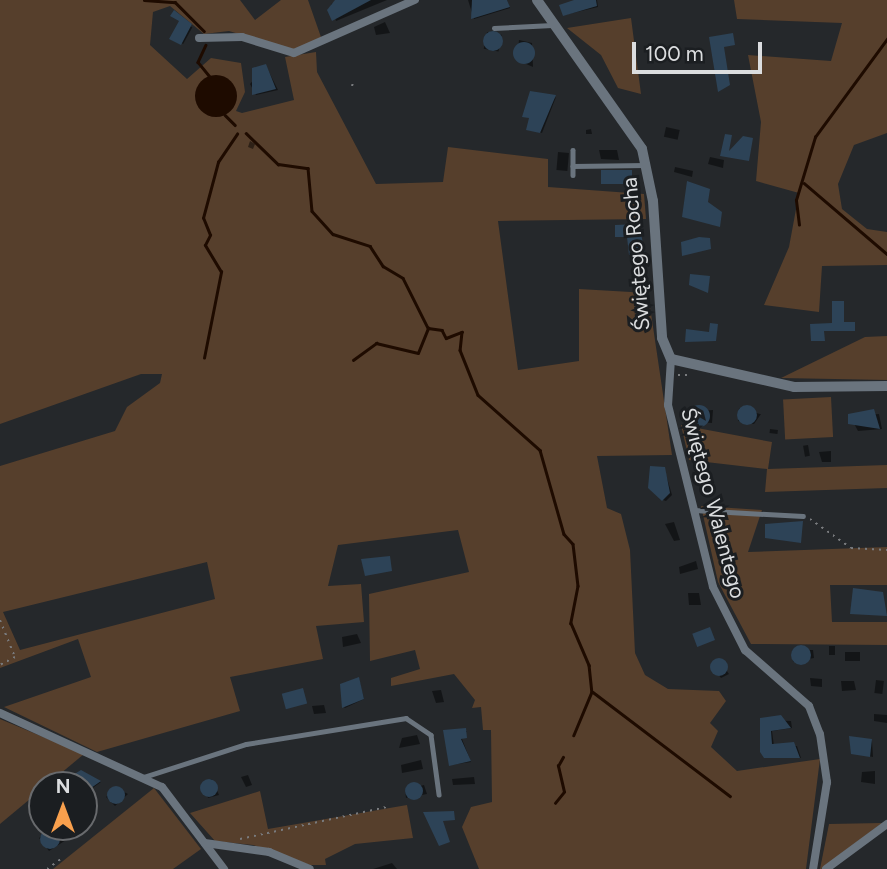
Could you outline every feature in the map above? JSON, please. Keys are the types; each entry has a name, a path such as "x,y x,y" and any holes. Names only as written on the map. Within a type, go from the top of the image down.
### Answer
{"street":[{"path":"199,38 243,37 294,53 415,0"},
{"name":"Świętego Rocha","path":"537,0 552,25 628,124 647,165 662,338 671,359"},
{"path":"671,359 794,387 887,386"},
{"name":"Świętego Walentego","path":"671,359 667,397 713,587 735,633 766,674 809,706 817,726 827,782 813,869"},
{"path":"0,713 162,788 224,869"},
{"path":"826,869 887,824"},
{"path":"205,843 231,846 310,869"}],"lane":[{"path":"494,28 552,25"},
{"path":"573,150 573,175"},
{"path":"573,166 647,165"},
{"path":"693,510 803,516"},
{"path":"143,778 246,744 406,718 430,735 439,794"}],"path":[{"path":"352,86 354,79"},
{"path":"803,516 851,548 887,550"},
{"path":"0,620 15,657 0,665"},
{"path":"231,846 304,822 387,807"},
{"path":"47,869 61,859"}],"shaded area":[{"path":"0,0 240,0 255,20 281,0 308,0 322,40 292,50 229,31 204,34 170,6 153,12 150,45 187,79 211,58 241,63 245,92 236,111 242,113 294,100 285,57 316,52 317,72 376,184 443,182 448,147 548,159 548,187 644,194 646,219 498,221 518,370 579,361 579,289 648,293 672,455 597,456 607,508 621,514 630,550 635,653 645,675 668,689 719,691 726,701 710,723 718,731 711,747 737,771 820,759 806,869 479,869 462,827 471,807 492,802 491,730 483,730 481,707 472,708 475,700 454,674 391,686 391,678 420,669 415,650 370,661 369,594 469,572 458,530 338,545 328,586 361,584 364,622 316,626 323,659 230,677 240,711 97,752 4,707 91,677 78,639 0,668 0,466 115,431 127,407 160,383 162,374 141,374 0,424","holes":["207,562 215,599 20,650 3,612"]},
{"path":"734,0 887,0 887,133 854,145 838,184 842,209 867,229 887,232 887,265 822,266 819,312 764,305 789,247 799,193 756,181 761,122 748,55 831,61 842,23 737,19"},
{"path":"631,18 641,94 618,88 601,55 567,28"},
{"path":"216,75 231,81 237,96 231,111 216,117 201,111 195,96 201,81"},
{"path":"887,336 887,380 781,378 865,337"},
{"path":"831,397 833,437 785,439 783,400"},
{"path":"681,425 772,442 768,469 887,465 887,488 765,492 767,469 689,460"},
{"path":"701,506 762,510 748,552 887,547 887,585 830,585 832,622 887,622 887,645 751,644 718,582"},
{"path":"0,719 84,754 64,771 28,771 28,801 0,824"},
{"path":"154,788 201,849 173,869 53,869 88,841 98,841 98,833"},
{"path":"260,791 268,829 407,805 413,838 355,844 325,859 326,865 310,865 253,845 215,841 190,813"},
{"path":"882,823 821,869 820,869 829,824"}],"building":[{"path":"335,0 371,0 332,21 327,10"},
{"path":"472,0 507,0 510,7 471,19"},
{"path":"574,0 596,0 597,6 563,16 559,5"},
{"path":"174,10 192,24 181,45 169,39 179,21 170,16"},
{"path":"493,31 500,34 503,41 500,48 493,51 486,48 483,41 486,34"},
{"path":"733,33 735,45 724,47 730,85 718,92 709,37"},
{"path":"524,42 532,45 535,53 532,61 524,64 516,61 513,53 516,45"},
{"path":"266,64 276,89 252,95 252,68"},
{"path":"530,91 556,95 540,133 526,130 529,118 522,117"},
{"path":"725,134 732,135 729,151 743,136 753,138 749,161 720,156"},
{"path":"601,170 632,170 632,184 601,184"},
{"path":"687,181 710,189 708,202 722,212 720,227 682,217"},
{"path":"639,224 645,253 629,255 627,237 615,237 615,225"},
{"path":"699,237 710,238 711,249 682,256 681,242"},
{"path":"690,274 710,276 708,293 689,285"},
{"path":"832,301 844,301 844,322 855,322 855,331 824,331 825,341 811,341 810,324 832,323"},
{"path":"710,323 718,324 716,341 685,342 686,329 709,332"},
{"path":"699,405 709,412 710,416 703,426 699,427 689,420 688,416 695,406"},
{"path":"743,405 751,405 757,415 751,425 743,425 737,419 737,411"},
{"path":"874,409 880,429 848,424 848,414"},
{"path":"650,466 665,467 670,493 662,501 648,488"},
{"path":"803,521 801,543 765,538 765,524"},
{"path":"390,556 392,571 365,576 361,559"},
{"path":"853,588 883,592 887,616 850,614"},
{"path":"710,627 715,640 697,647 692,634"},
{"path":"801,645 808,648 811,655 808,662 801,665 794,662 791,655 794,648"},
{"path":"719,658 725,661 728,667 725,673 719,676 713,673 710,667 713,661"},
{"path":"359,677 364,699 342,708 340,684"},
{"path":"303,688 307,703 286,709 282,694"},
{"path":"781,715 791,728 771,731 772,744 794,742 800,758 764,758 760,752 760,718"},
{"path":"466,728 467,738 461,739 471,761 449,766 443,730"},
{"path":"849,736 872,739 870,757 851,754"},
{"path":"209,779 215,782 218,788 215,794 209,797 203,794 200,788 203,782"},
{"path":"414,782 420,785 423,791 420,797 414,800 408,797 405,791 408,785"},
{"path":"112,786 120,786 125,795 123,802 112,804 107,799 107,791"},
{"path":"454,811 455,820 443,821 450,842 439,846 423,812"},
{"path":"60,841 54,849 46,849 40,843"}],"waterway":[{"path":"144,0 175,2 204,31"},
{"path":"799,225 796,200 815,137 887,39"},
{"path":"206,45 198,62 210,77"},
{"path":"225,115 235,125"},
{"path":"246,133 278,164 308,168 312,211 333,234 370,246 383,266 403,278 428,328 442,330 446,338 462,332 460,350 478,395 540,450 564,534 573,544 578,586 571,623 589,665 592,692 574,735"},
{"path":"204,358 221,272 205,245 210,235 203,218 218,162 237,134"},
{"path":"804,183 887,254"},
{"path":"353,360 376,343 418,353 428,328"},
{"path":"593,692 730,796"},
{"path":"555,803 564,792 558,766 563,757"}]}
